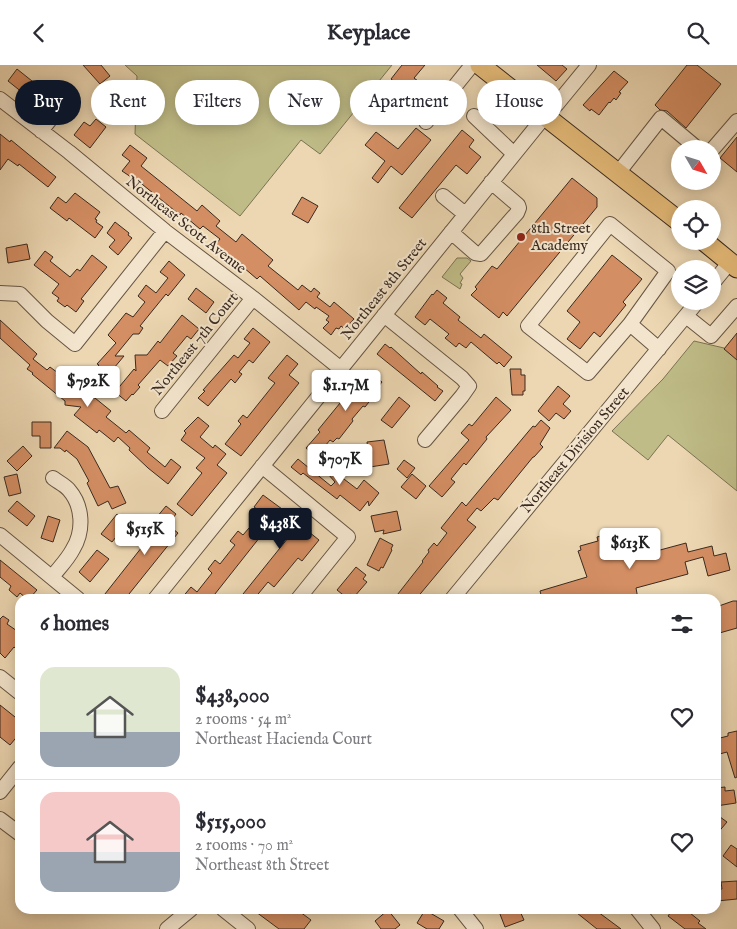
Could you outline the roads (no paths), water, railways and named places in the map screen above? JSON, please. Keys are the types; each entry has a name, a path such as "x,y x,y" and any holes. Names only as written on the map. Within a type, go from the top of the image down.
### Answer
{"main road":[{"path":"480,65 499,80"},
{"path":"557,125 671,215"},
{"path":"718,250 735,261"}],"street":[{"path":"460,80 472,65"},
{"name":"Northeast 8th Street","path":"562,99 589,65"},
{"name":"Northeast Scott Avenue","path":"5,103 341,369"},
{"path":"474,116 514,153"},
{"path":"618,173 661,119 687,140"},
{"path":"721,140 737,121"},
{"path":"41,131 46,125"},
{"name":"Northeast 8th Street","path":"159,594 537,125"},
{"path":"451,232 478,255 481,254 517,213 518,205 491,182"},
{"path":"443,196 465,214"},
{"path":"610,224 668,271 630,324 588,373 528,326 610,224"},
{"path":"0,293 20,295 75,344 165,231"},
{"path":"721,275 735,261"},
{"name":"Northeast 7th Court","path":"162,411 253,298"},
{"path":"686,316 711,336 737,306"},
{"name":"Northeast Division Street","path":"456,594 691,310"},
{"path":"384,315 462,378 469,386 425,440"},
{"path":"630,324 659,349"},
{"path":"262,467 348,537 302,594"},
{"path":"52,577 73,549 79,536 81,524 75,499 68,489 53,479"},
{"path":"0,535 72,594"},
{"path":"0,677 15,689"},
{"path":"0,792 15,773"},
{"path":"0,819 15,830"},
{"path":"167,929 185,914"},
{"path":"229,914 248,929"},
{"path":"464,914 476,929"},
{"path":"640,914 653,929"}],"place":[{"name":"8th Street Academy","path":"521,237"}]}
